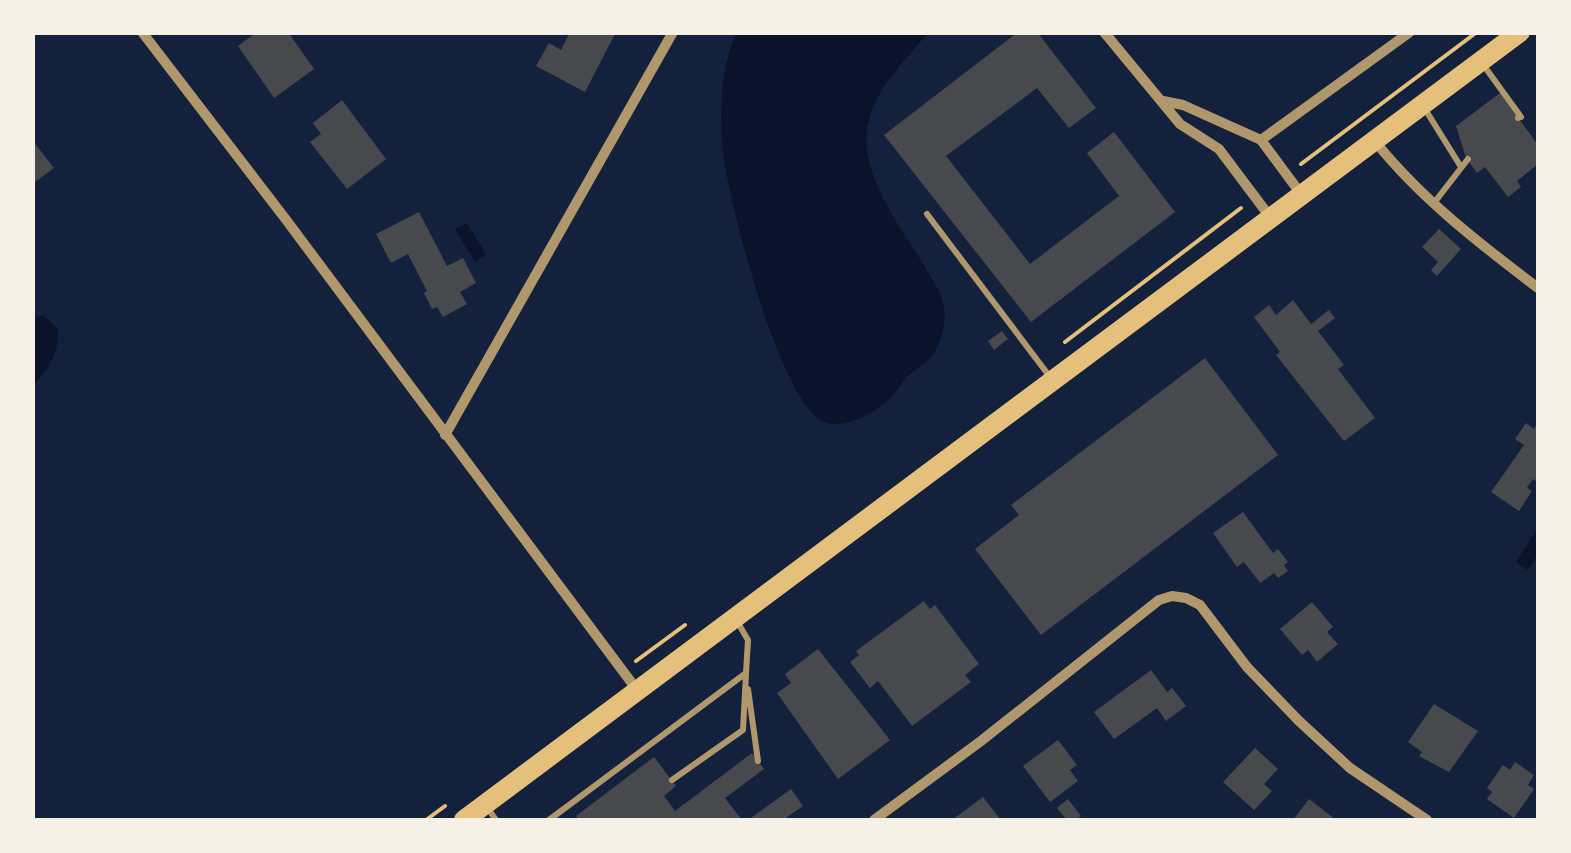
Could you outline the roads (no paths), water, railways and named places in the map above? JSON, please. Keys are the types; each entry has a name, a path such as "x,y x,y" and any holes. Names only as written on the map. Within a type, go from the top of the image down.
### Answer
{"main road":[{"path":"464,820 490,813 637,691 1520,32"}],"street":[{"path":"142,32 637,691"},
{"path":"445,435 673,32"},
{"path":"1104,32 1180,124 1219,148 1270,217"},
{"path":"1260,140 1410,32"},
{"path":"1162,101 1184,105 1260,140 1301,194"},
{"path":"1374,140 1397,169 1434,204 1538,288"},
{"path":"874,820 982,741 1160,600 1172,596 1200,605 1247,667 1350,768 1427,820"}],"lane":[{"path":"1480,61 1521,116 1518,118"},
{"path":"1421,104 1462,168"},
{"path":"1434,204 1468,160"},
{"path":"927,214 1052,380"},
{"path":"672,780 743,730 748,640 735,618"},
{"path":"746,673 758,762"},
{"path":"552,818 746,673"},
{"path":"552,818 569,820"}],"water":[{"path":"737,32 928,33 881,91 871,113 868,155 882,197 941,296 943,329 929,360 908,376 892,397 852,421 827,423 809,410 775,343 745,251 721,132 725,72"},
{"path":"467,223 486,255 475,262 455,229"},
{"path":"43,315 58,329 57,346 48,367 33,386 33,318"},
{"path":"1538,527 1538,554 1528,570 1516,562"}]}
